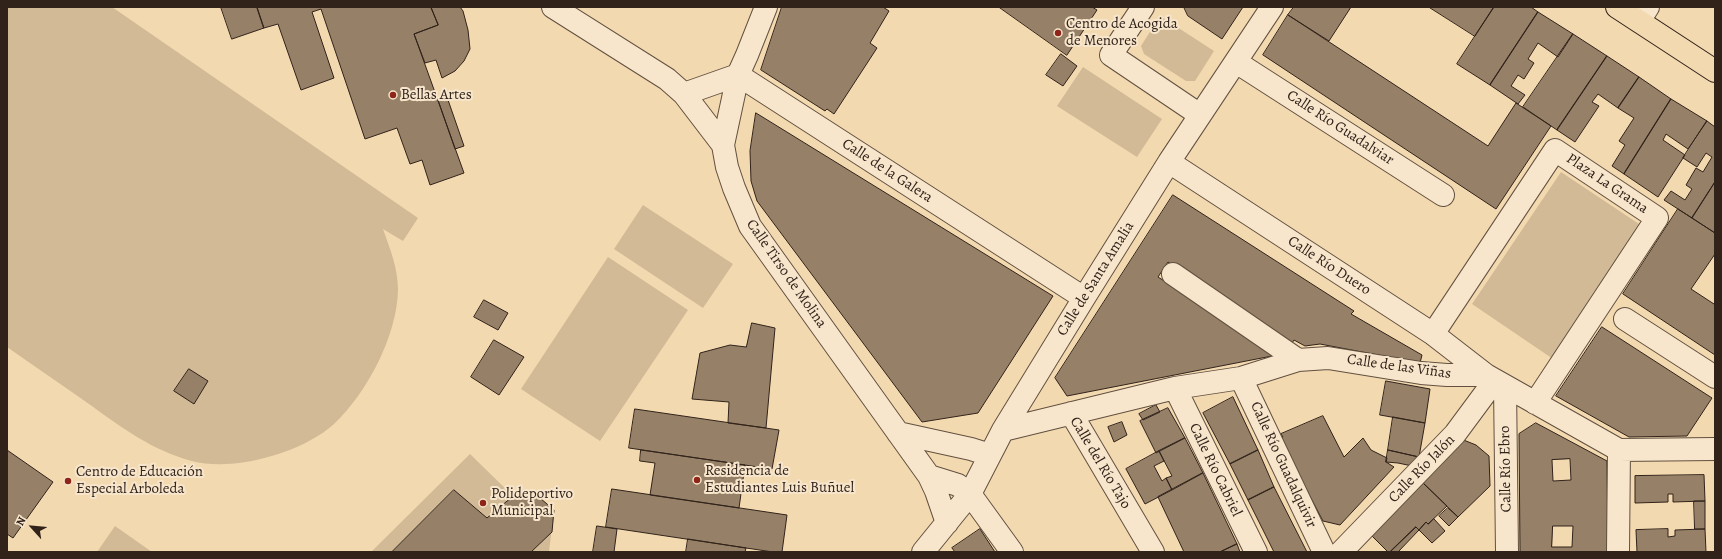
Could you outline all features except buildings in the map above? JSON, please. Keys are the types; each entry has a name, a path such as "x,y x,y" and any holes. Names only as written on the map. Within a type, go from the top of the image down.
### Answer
{"main road":[{"path":"1617,7 1644,14 1715,71"}],"street":[{"path":"553,7 644,64 684,94 723,145"},
{"name":"Calle Tirso de Molina","path":"766,7 738,75 723,145 727,167 734,188 750,226 929,476 947,523"},
{"path":"1143,7 1111,56 1200,115"},
{"name":"Calle de Santa Amalia","path":"923,552 970,494 1003,430 1084,298 1169,162 1272,7"},
{"name":"Calle Río Guadalviar","path":"1236,62 1444,195"},
{"path":"684,94 738,75"},
{"name":"Calle de la Galera","path":"738,75 1084,298"},
{"name":"Plaza La Grama","path":"1433,334 1555,150 1658,218 1613,311 1535,403"},
{"name":"Calle Río Duero","path":"1169,162 1433,334 1495,380"},
{"path":"1173,274 1298,360"},
{"path":"1613,311 1715,377"},
{"name":"Calle de las Viñas","path":"1071,413 1175,388 1241,378 1298,360 1328,358 1421,373 1495,380"},
{"name":"Calle Río Guadalquivir","path":"1241,378 1324,552"},
{"path":"1495,380 1619,450 1715,449"},
{"name":"Calle Río Jalón","path":"1340,552 1455,434 1495,380"},
{"name":"Calle Río Ebro","path":"1495,380 1507,552"},
{"name":"Calle Río Cabriel","path":"1175,388 1256,552"},
{"name":"Calle del Río Tajo","path":"1003,430 1071,413 1153,552"},
{"path":"898,433 971,449 990,455"},
{"path":"1618,552 1619,450"},
{"path":"929,476 958,485 970,494 1012,552"}],"shaded area":[{"path":"7,7 112,7 418,218 403,241 383,229 393,259 398,282 396,308 392,326 378,363 368,380 358,396 334,424 304,444 267,458 227,464 209,464 192,461 164,451 138,437 7,347"},
{"path":"1160,16 1214,51 1195,81 1186,81 1144,54 1141,46"},
{"path":"1083,67 1162,119 1137,157 1057,106"},
{"path":"1561,172 1645,228 1556,361 1472,304"},
{"path":"643,205 733,264 703,308 614,249"},
{"path":"608,257 688,310 600,441 521,389"},
{"name":"Polideportivo Municipal","path":"470,454 513,496 533,492 554,510 549,552 371,552"},
{"path":"115,526 152,552 97,552"}],"place":[{"name":"Centro de Acogida de Menores","path":"1058,33"},
{"name":"Bellas Artes","path":"393,95"},
{"name":"Residencia de Estudiantes Luis Buñuel","path":"697,480"},
{"name":"Centro de Educación Especial Arboleda","path":"68,481"},
{"name":"Polideportivo Municipal","path":"483,503"}]}
